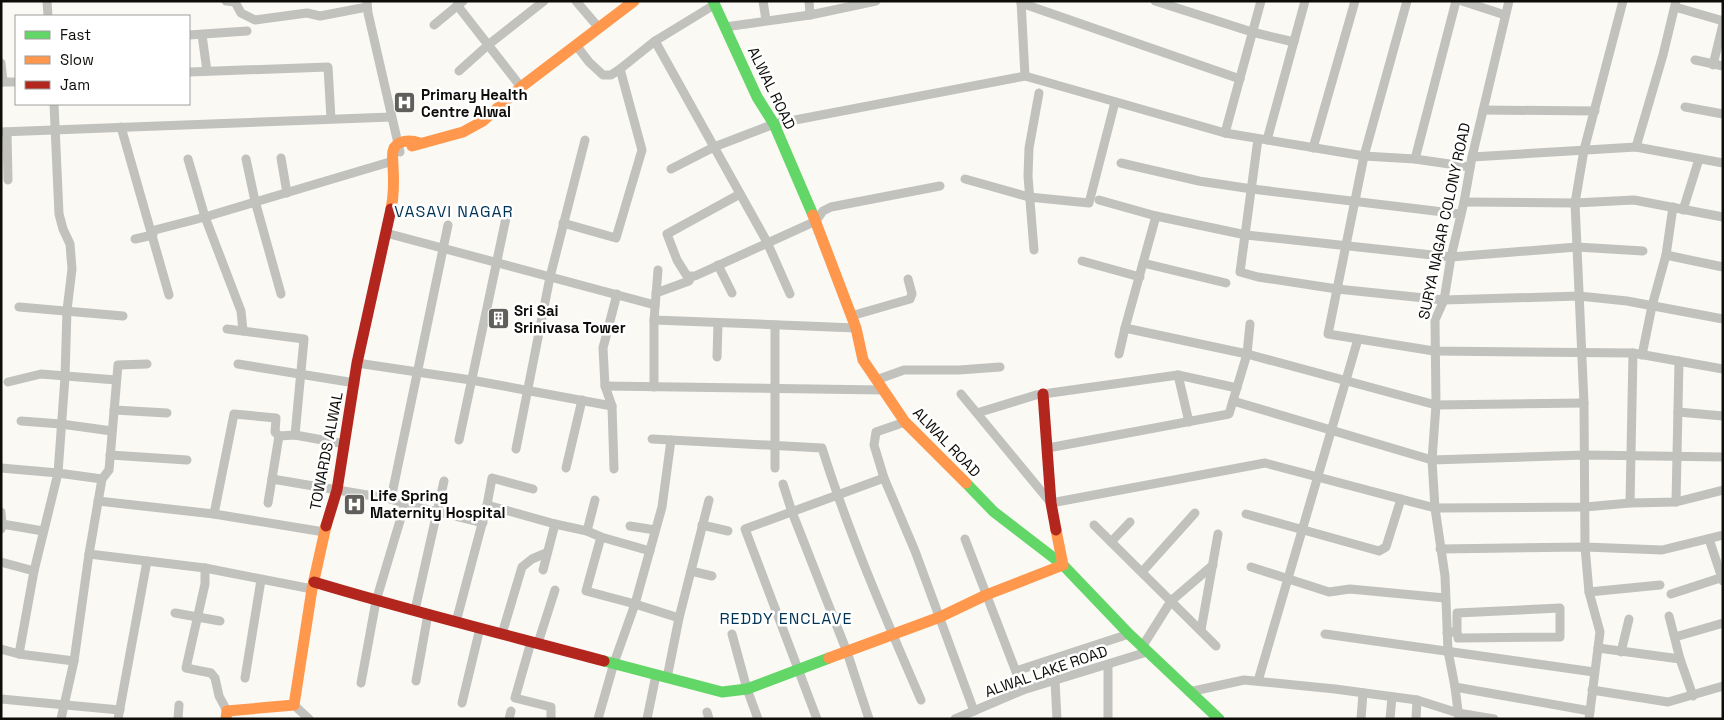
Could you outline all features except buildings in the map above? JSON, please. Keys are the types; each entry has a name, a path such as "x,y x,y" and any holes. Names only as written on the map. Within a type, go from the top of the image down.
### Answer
{"main road":[{"path":"396,154 406,147 469,130 483,121 521,87 634,1"},
{"name":"ALWAL ROAD","path":"713,3 757,97 774,124 816,221 856,328 863,360 905,422 994,512 1063,565 1144,650 1219,719"},
{"name":"TOWARDS ALWAL","path":"294,705 313,586 324,532 337,490 357,363 394,197 396,154"},
{"path":"313,586 415,610 722,692 747,689 940,617 986,595 1063,565 1051,503 1043,394"},
{"path":"226,715 294,705"}],"street":[{"path":"47,1 48,15"},
{"path":"135,239 287,193 396,154 391,117 367,4 320,16 307,13 255,20 241,13 235,2 226,1"},
{"path":"459,70 544,1"},
{"path":"576,1 599,28"},
{"path":"763,1 766,20"},
{"path":"809,1 810,15"},
{"path":"725,27 810,15 876,1"},
{"path":"1155,1 1252,32 1294,42"},
{"path":"1225,133 1261,1"},
{"path":"1305,1 1263,140 1252,189 1240,272 1258,278 1337,289 1444,300 1579,296 1627,301 1723,319"},
{"path":"1313,148 1354,1"},
{"path":"1407,1 1364,156 1328,334 1434,351 1638,354 1723,369"},
{"path":"1415,159 1456,1"},
{"path":"1462,1 1505,15"},
{"name":"SURYA NAGAR COLONY ROAD","path":"1458,716 1448,651 1445,576 1440,548 1432,460 1436,405 1435,320 1444,300 1451,256 1471,162 1509,1"},
{"path":"1455,687 1589,715 1600,632 1589,592 1585,547 1584,403 1575,203 1584,150 1623,1"},
{"path":"1024,76 1021,2 1240,79"},
{"path":"434,25 460,3 488,45 521,87"},
{"path":"576,45 589,62 603,75 611,75 655,42 713,3"},
{"path":"1636,147 1663,55 1675,4 1723,22 1713,64"},
{"path":"190,35 247,31"},
{"path":"202,34 207,71"},
{"path":"655,42 767,242 790,294"},
{"path":"1695,60 1723,66"},
{"path":"1,63 2,82 15,82"},
{"path":"190,72 328,67 331,119"},
{"path":"563,223 616,238 642,150 620,69"},
{"path":"671,169 714,147 774,124 1024,76 1225,133 1364,156 1471,162 1584,150 1636,147 1723,163"},
{"path":"1034,250 1028,197 1029,148 1039,93"},
{"path":"965,179 1028,197 1088,203 1115,102"},
{"path":"19,654 34,571 58,473 65,377 67,310 72,258 70,244 59,214 54,105"},
{"path":"1686,108 1723,114"},
{"path":"1483,110 1595,111"},
{"path":"8,180 4,132 391,117"},
{"path":"121,127 169,295"},
{"path":"516,449 550,277 585,140"},
{"path":"280,158 287,193"},
{"path":"188,159 205,217 241,310 243,331"},
{"path":"246,159 255,202 281,294"},
{"path":"1683,210 1699,159"},
{"path":"1121,164 1252,189 1460,214"},
{"path":"656,293 688,281 691,277 816,221 823,211 831,207 940,186"},
{"path":"691,277 684,271 677,260 667,234 740,194"},
{"path":"1098,200 1156,216 1246,235 1451,256 1577,247 1643,251"},
{"path":"1464,202 1575,203 1634,200 1723,217"},
{"path":"1630,503 1631,456 1638,354 1666,255 1673,207"},
{"path":"1119,354 1156,216"},
{"path":"459,440 506,218"},
{"path":"391,499 448,225"},
{"path":"386,233 655,305"},
{"path":"1666,255 1723,267"},
{"path":"1082,261 1140,278"},
{"path":"1144,263 1226,283"},
{"path":"718,265 732,292"},
{"path":"654,387 654,320 658,270"},
{"path":"851,316 910,299 912,294 908,279"},
{"path":"614,469 612,406 605,386 603,348 617,294"},
{"path":"19,307 123,316"},
{"path":"654,320 856,328"},
{"path":"718,323 718,357"},
{"path":"1048,448 1229,414 1247,354 1250,324"},
{"path":"774,326 774,468"},
{"path":"1125,328 1247,354 1436,405 1584,403"},
{"path":"226,329 304,339 295,435"},
{"path":"1258,681 1358,338"},
{"path":"1676,502 1678,361"},
{"path":"357,363 471,380 612,406"},
{"path":"62,719 74,661 102,479 109,470 118,365 147,364"},
{"path":"238,364 355,383"},
{"path":"876,380 904,370 959,370 1000,367"},
{"path":"8,382 42,374 116,380"},
{"path":"977,413 1043,394 1178,375 1237,388"},
{"path":"1178,375 1189,422"},
{"path":"605,386 883,390"},
{"path":"961,394 1051,503 1265,463 1436,508 1584,507 1676,502 1723,490"},
{"path":"566,468 582,400"},
{"path":"1233,401 1432,460 1585,455 1723,457"},
{"path":"114,410 167,413"},
{"path":"1678,412 1723,416"},
{"path":"214,514 234,414 276,418 275,432 279,436"},
{"path":"21,421 112,431"},
{"path":"905,422 876,432 874,445 884,478 940,617 974,711"},
{"path":"279,436 295,435 345,444"},
{"path":"268,503 279,436"},
{"path":"652,440 822,448 837,496 892,635 921,700"},
{"path":"598,719 614,663 635,604 662,507 671,440"},
{"path":"110,455 187,460"},
{"path":"1,468 102,479"},
{"path":"456,622 488,505 492,478 533,488"},
{"path":"817,719 745,529 884,478"},
{"path":"272,479 391,499 483,523"},
{"path":"415,610 444,482"},
{"path":"783,484 792,512 847,652 869,719"},
{"path":"1246,514 1302,528 1379,551 1386,547 1401,499"},
{"path":"587,531 595,500"},
{"path":"647,719 680,618 709,500"},
{"path":"98,501 214,514 324,532"},
{"path":"361,683 376,601 405,504"},
{"path":"488,505 587,531 650,551"},
{"path":"1,512 2,527 43,531"},
{"path":"1142,572 1195,513"},
{"path":"1111,542 1130,522"},
{"path":"543,570 555,524"},
{"path":"702,525 728,531"},
{"path":"1094,525 1216,646"},
{"path":"630,526 655,530"},
{"path":"1200,630 1218,534"},
{"path":"1440,548 1585,547 1662,550 1723,535"},
{"path":"601,537 586,591 680,618"},
{"path":"965,539 1023,690"},
{"path":"1671,594 1722,578 1709,539"},
{"path":"502,634 522,567 532,559 546,553"},
{"path":"89,554 205,568 261,580 313,586"},
{"path":"1,699 64,704 119,715 147,561"},
{"path":"1,562 34,571"},
{"path":"1144,650 1171,601 1213,565"},
{"path":"1251,567 1329,592 1350,588 1446,598"},
{"path":"205,568 205,584 186,668 211,672 215,678 226,715"},
{"path":"691,571 712,576"},
{"path":"245,678 261,580"},
{"path":"1589,592 1660,585"},
{"path":"551,719 551,707 515,698 534,642 555,590"},
{"path":"1560,608 1560,637 1458,638 1457,632 1457,613 1560,608"},
{"path":"174,613 220,621"},
{"path":"416,681 428,614"},
{"path":"1669,616 1680,659 1693,696"},
{"path":"1621,652 1629,619"},
{"path":"1675,637 1723,622"},
{"path":"462,702 480,628"},
{"path":"1447,633 1457,632"},
{"path":"732,634 747,689 758,719"},
{"path":"1016,671 1128,634"},
{"path":"1326,634 1594,672"},
{"path":"1598,648 1680,659"},
{"path":"1,649 19,654 74,661"},
{"name":"ALWAL LAKE ROAD","path":"955,719 1023,690 1108,665 1144,650"},
{"path":"1108,665 1108,719"},
{"path":"1189,692 1244,680 1258,681 1417,700 1458,716 1494,719"},
{"path":"1055,681 1057,719"},
{"path":"1592,690 1668,702 1723,686"},
{"path":"1360,719 1363,693"},
{"path":"1390,719 1392,697"},
{"path":"1416,719 1417,700"},
{"path":"294,705 309,719"},
{"path":"178,719 179,706"}],"traffic: fast":[{"path":"713,1 757,97 774,124 813,215"},
{"path":"966,483 994,512 1063,565 1129,634 1219,719"},
{"path":"604,661 722,692 747,689 829,658"}],"traffic: slow":[{"path":"412,146 463,132 483,121 521,87 634,1"},
{"path":"391,209 394,188 393,151 400,142 412,141 420,143"},
{"path":"813,215 856,328 863,360 905,422 966,483"},
{"path":"226,719 227,711 294,705 312,589 326,526"},
{"path":"829,658 940,617 986,595 1063,565 1056,530"}],"traffic: jam":[{"path":"326,526 337,490 357,363 391,209"},
{"path":"1043,394 1051,503 1056,530"},
{"path":"314,582 422,613 604,661"}],"place":[{"name":"Primary Health Centre Alwal","path":"405,103"},
{"name":"Sri Sai Srinivasa Tower","path":"498,319"},
{"name":"Life Spring Maternity Hospital","path":"354,504"}],"district":[{"name":"VASAVI NAGAR","path":"454,211"},
{"name":"REDDY ENCLAVE","path":"786,618"}]}
